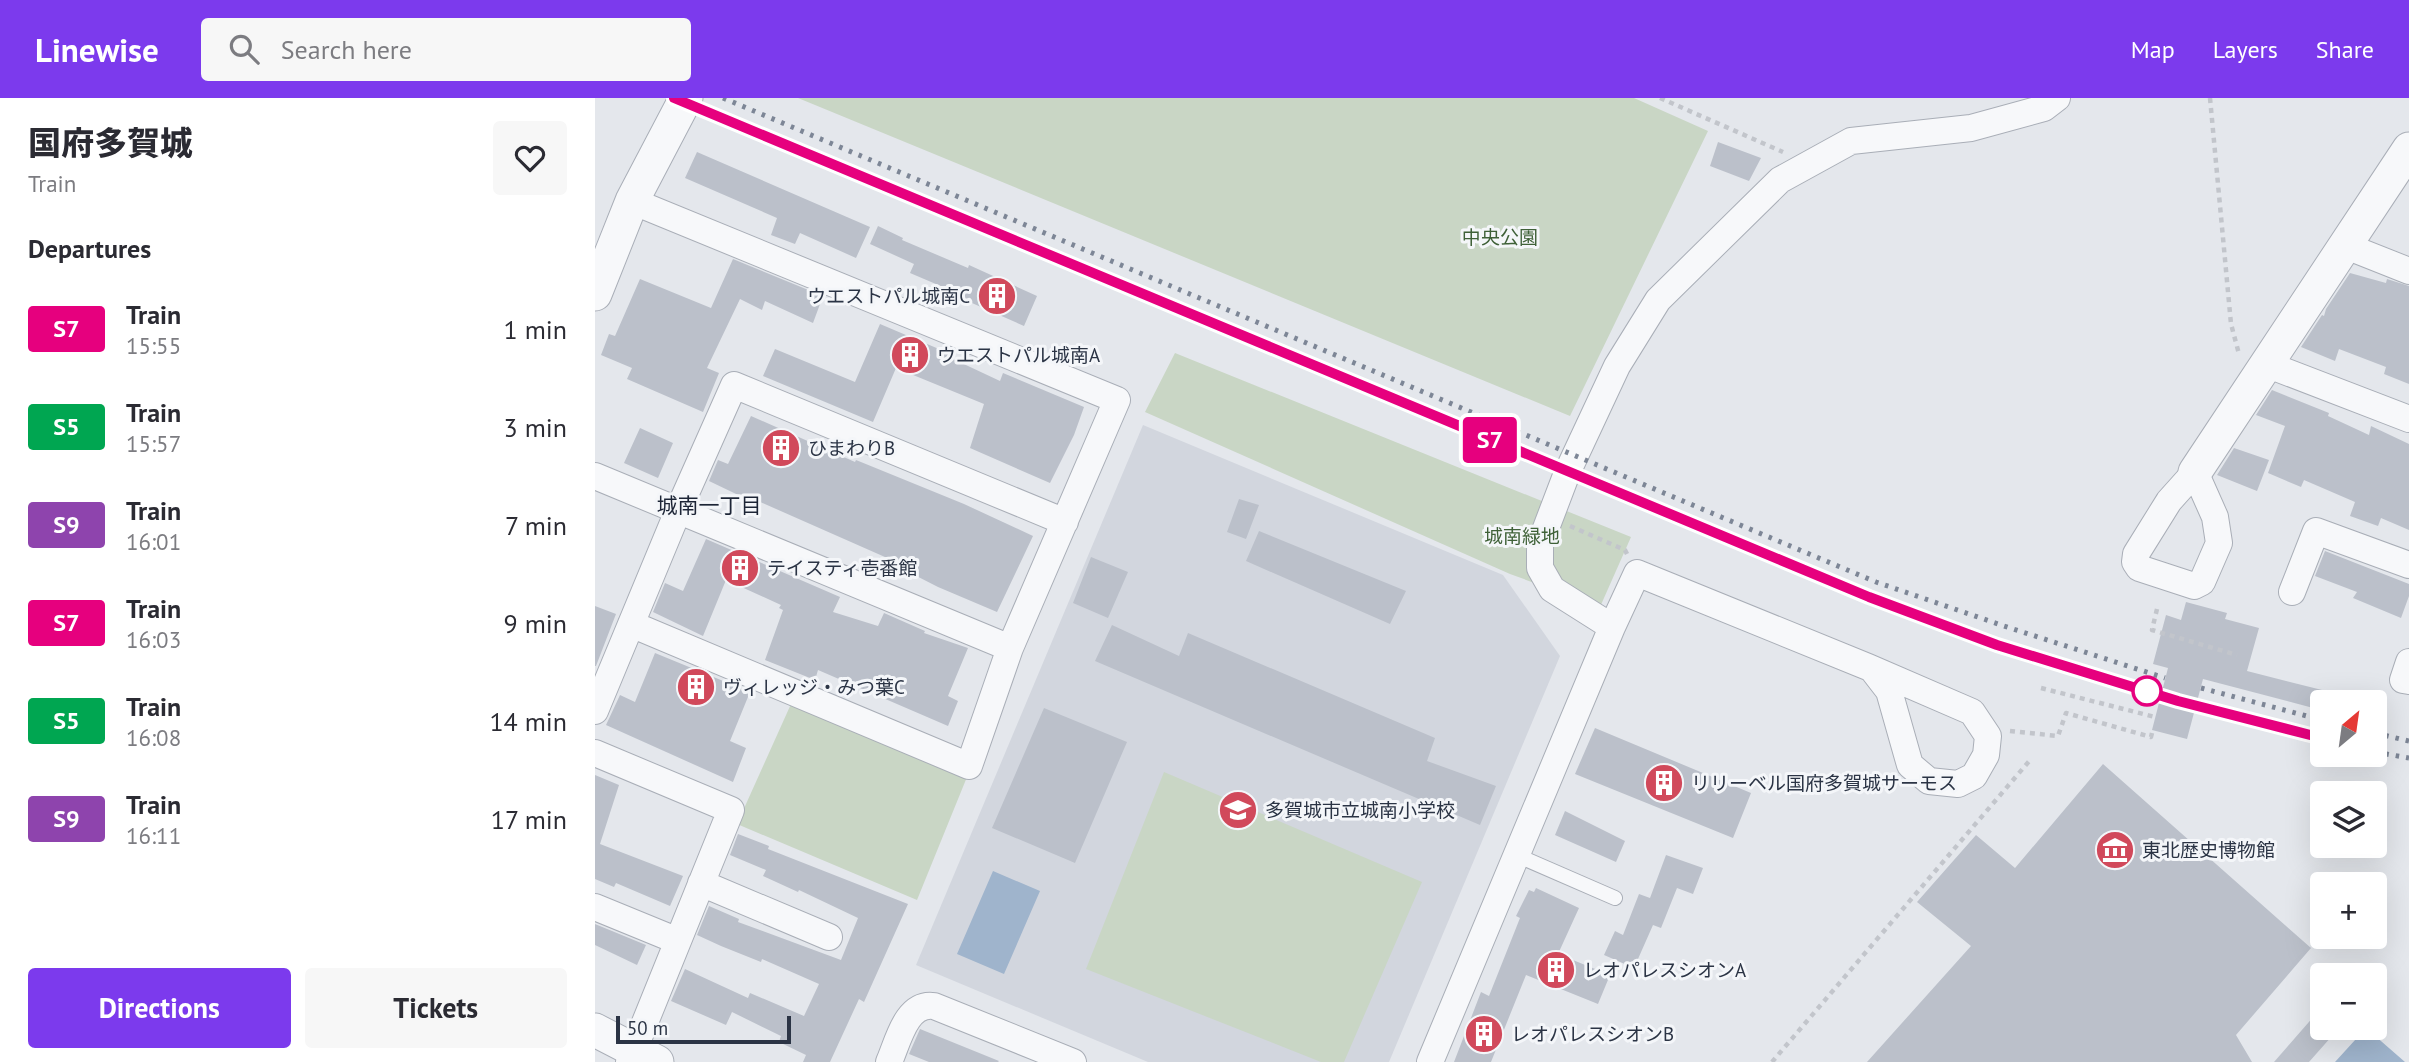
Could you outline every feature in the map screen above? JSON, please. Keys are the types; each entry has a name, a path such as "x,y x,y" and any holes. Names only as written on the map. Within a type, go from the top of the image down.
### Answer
{"street":[{"path":"595,294 632,201 686,98"},
{"path":"1612,627 1552,589 1539,568 1540,544 1567,472 1616,366 1658,300 1780,180 1851,141 1971,128 2044,108 2057,98"},
{"path":"2195,472 2409,149"},
{"path":"631,624 969,766 1010,648 1117,400 632,201"},
{"path":"2346,246 2409,271"},
{"path":"2258,377 2409,419"},
{"path":"595,711 678,510 734,385 1065,522"},
{"path":"595,477 1010,648"},
{"path":"2292,592 2316,531 2409,565"},
{"path":"1430,1062 1637,573 1872,669 1972,712 1987,736 1986,755 1974,776 1958,784 1929,781 1910,765 1889,691 1872,669"},
{"path":"2409,662 2403,680 2409,681"},
{"path":"595,753 731,810 678,941 640,1058 595,1030"},
{"path":"701,883 829,937"},
{"path":"595,907 678,941"},
{"path":"889,1062 909,1016 916,1008 925,1005 1073,1062"}],"lane":[{"path":"1516,855 1615,898"}],"path":[{"path":"1660,98 1810,164"},
{"path":"2210,98 2231,324 2258,377"},
{"path":"1550,517 1625,550 1637,573"},
{"path":"2157,610 2152,630 2237,655"},
{"path":"2041,688 2155,717"},
{"path":"2005,730 2058,736 2066,713 2151,737 2152,733"},
{"path":"1772,1062 2031,759"}],"shaded area":[{"name":"多賀城市立城南小学校","path":"1143,425 1503,575 1560,656 1389,1062 1148,1062 916,965"}],"green space":[{"name":"中央公園","path":"798,98 1634,98 1708,131 1570,416"},
{"name":"城南緑地","path":"1175,353 1631,537 1600,607 1510,574 1145,412"},
{"path":"791,704 967,777 917,900 737,824"},
{"path":"1164,772 1422,882 1344,1062 1321,1062 1086,969"}],"water":[{"path":"993,871 1040,891 1004,974 957,954"},
{"path":"2355,1040 2380,1040 2405,1062 2335,1062"}],"building":[{"path":"1718,142 1761,158 1749,181 1710,166"},
{"path":"697,152 870,227 856,258 800,233 795,244 771,235 777,218 685,178"},
{"path":"878,226 903,238 902,240 968,268 969,265 1037,296 1024,326 910,273 914,264 870,244"},
{"path":"733,259 823,296 813,323 765,301 762,310 740,299 707,368 719,373 703,412 627,379 632,368 601,355 609,334 615,336 640,279 711,308"},
{"path":"2350,273 2386,283 2387,279 2409,286 2409,384 2384,374 2386,367 2339,349 2335,361 2301,347"},
{"path":"880,324 953,355 951,358 1000,381 1003,373 1084,407 1074,435 1050,483 970,448 984,404 896,368 873,422 763,376 775,349 855,382"},
{"path":"2272,390 2329,413 2328,416 2369,435 2371,426 2409,444 2409,530 2381,518 2378,526 2350,516 2355,502 2304,480 2301,487 2268,473 2285,426 2256,415"},
{"path":"751,416 855,462 856,460 964,504 1033,536 997,612 938,587 893,564 894,561 709,481 718,460 728,464"},
{"path":"640,428 673,443 658,478 624,463"},
{"path":"2234,448 2269,460 2257,491 2217,475"},
{"path":"1239,499 1259,505 1246,539 1227,532"},
{"path":"1259,531 1406,591 1390,624 1246,561"},
{"path":"706,539 840,597 833,612 878,626 884,613 925,631 924,633 968,648 948,696 958,701 948,726 818,670 815,680 765,660 783,610 779,608 781,605 726,580 703,636 653,612 665,583 683,591"},
{"path":"2325,551 2409,584 2409,596 2401,618 2353,598 2357,592 2315,576"},
{"path":"1091,557 1128,572 1108,618 1073,603"},
{"path":"2186,602 2227,613 2225,619 2259,628 2247,671 2322,690 2310,690 2310,707 2203,679 2187,739 2152,730 2168,668 2153,664 2166,615 2181,620"},
{"path":"595,606 616,614 596,666 595,666"},
{"path":"1112,625 1179,656 1188,633 1435,738 1427,761 1496,786 1480,825 1095,661"},
{"path":"655,653 750,692 730,741 746,748 733,782 606,725 620,695 635,702"},
{"path":"1044,708 1127,742 1075,863 992,828"},
{"name":"リリーベル国府多賀城サーモス","path":"1595,728 1751,793 1733,838 1575,774"},
{"name":"東北歴史博物館","path":"2103,764 2310,947 2236,1035 2252,1062 1867,1062 1971,946 1917,902 1976,835 2015,868"},
{"path":"595,775 619,785 600,844 683,876 670,906 616,883 614,887 595,879"},
{"path":"1565,811 1625,841 1616,862 1555,835"},
{"path":"738,834 769,846 768,849 908,904 864,1002 859,999 830,1062 803,1062 806,1055 779,1042 781,1036 732,1012 726,1025 671,1001 685,969 748,998 750,993 804,1016 819,984 697,935 709,906 739,919 738,922 841,960 858,918 763,876 766,870 730,855"},
{"path":"1666,855 1703,868 1693,894 1677,888 1661,928 1653,925 1634,968 1604,955 1615,931 1623,935 1639,894 1650,898"},
{"path":"1536,888 1579,908 1558,954 1610,975 1598,1004 1526,975 1491,1062 1454,1062 1481,992 1489,996 1520,918 1516,916 1529,890 1534,892"},
{"path":"595,924 646,945 637,965 595,945"},
{"path":"2310,1021 2310,1040 2328,1040 2309,1062 2274,1062"},
{"path":"920,1029 999,1061 929,1062 909,1054"}],"railway":[{"path":"675,98 1869,597 1997,645 2160,695"},
{"path":"723,98 1876,582 2165,678"},
{"path":"2201,688 2310,717"},
{"path":"2197,705 2310,735"},
{"path":"2387,736 2409,741"},
{"path":"2387,754 2409,758"}],"train":[{"name":"S7","path":"674,98 1869,597 1997,645 2131,687 2310,735"}],"place":[{"name":"ウエストパル城南C","path":"997,296"},
{"name":"ウエストパル城南A","path":"910,355"},
{"name":"ひまわりB","path":"781,448"},
{"name":"テイスティ壱番館","path":"740,568"},
{"name":"ヴィレッジ・みつ葉C","path":"696,687"},
{"name":"リリーベル国府多賀城サーモス","path":"1664,783"},
{"name":"多賀城市立城南小学校","path":"1238,810"},
{"name":"東北歴史博物館","path":"2115,850"},
{"name":"レオパレスシオンA","path":"1556,970"},
{"name":"レオパレスシオンB","path":"1484,1034"}],"district":[{"name":"城南一丁目","path":"709,506"}]}
